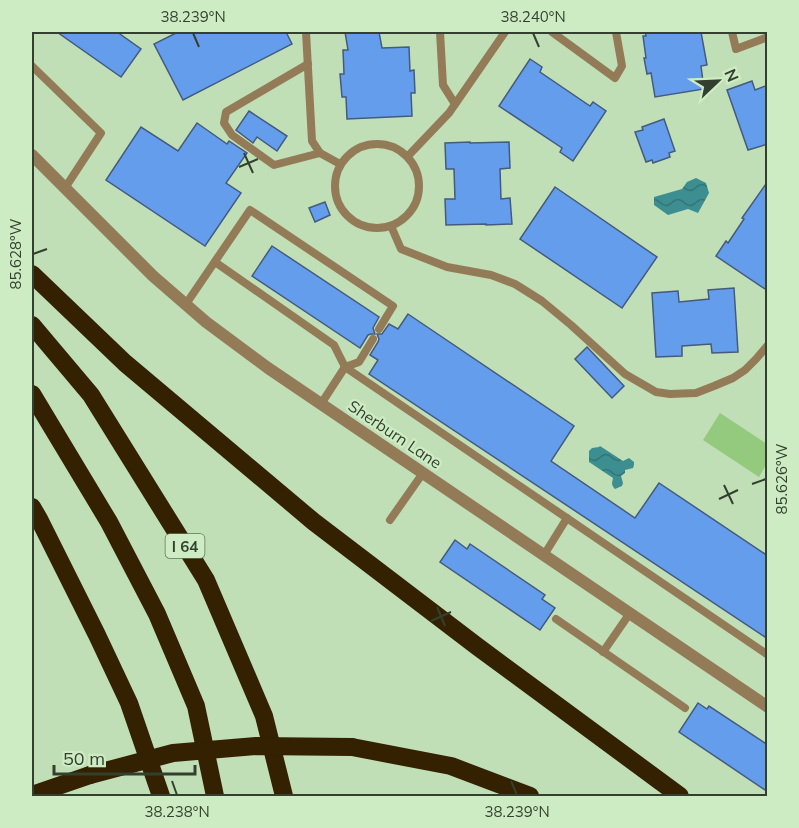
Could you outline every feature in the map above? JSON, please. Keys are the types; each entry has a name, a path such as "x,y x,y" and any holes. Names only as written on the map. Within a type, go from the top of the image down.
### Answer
{"highway":[{"path":"32,274 125,363 314,522 680,796"},
{"name":"I 64","path":"32,325 91,395 206,580 264,717 284,796"},
{"path":"32,394 109,522 157,614 196,706 215,796"},
{"path":"32,507 129,703 161,796"},
{"path":"32,795 90,775 173,753 256,746 352,747 451,766 530,796"}],"street":[{"name":"Sherburn Lane","path":"32,155 153,276 206,322 268,368 768,707"}],"lane":[{"path":"306,32 312,141 320,153 340,164"},
{"path":"440,32 443,85 455,104"},
{"path":"408,156 449,113 504,32"},
{"path":"552,32 615,78 622,66 616,32"},
{"path":"732,32 736,49 768,37"},
{"path":"308,64 226,112 224,123 232,135 274,165 320,153"},
{"path":"32,66 101,133 65,188"},
{"path":"372,143 398,148 408,156 416,168 420,182 419,196 413,209 404,220 378,229 366,227 354,221 344,213 338,202 335,189 340,164 359,147 372,143"},
{"path":"186,304 250,210 393,306 379,329"},
{"path":"391,226 401,249 447,267 491,275 514,284 542,301 625,375 656,392 696,393 714,386 745,370 768,345"},
{"path":"215,262 334,345 345,367 768,655"},
{"path":"321,404 345,367 358,362 373,339"},
{"path":"390,520 423,473"},
{"path":"544,555 567,518"},
{"path":"603,652 630,613"},
{"path":"556,619 685,708"}],"green space":[{"path":"720,413 767,444 767,463 759,477 703,440"}],"water":[{"path":"696,178 706,183 709,193 698,213 688,209 668,215 654,205 654,197 682,189 687,182"},
{"path":"600,446 623,461 629,458 634,462 633,468 625,470 621,476 622,486 615,489 612,484 613,478 589,462 589,451"}],"building":[{"path":"57,32 117,32 141,49 121,77"},
{"path":"178,32 286,32 292,44 183,100 154,44"},
{"path":"345,32 379,32 382,48 409,47 410,71 414,70 415,93 411,93 412,116 347,119 346,97 342,97 340,74 344,74 343,50 348,50"},
{"path":"645,32 701,32 707,65 701,66 704,89 655,97 651,73 647,74 644,58 646,58 643,36 646,36"},
{"path":"530,59 542,67 540,72 590,106 593,102 606,111 573,161 560,152 562,148 499,106"},
{"path":"752,81 755,90 768,85 768,144 748,150 727,90"},
{"path":"249,111 287,136 277,151 257,137 253,143 236,130"},
{"path":"664,119 675,151 669,153 670,157 653,163 652,160 646,162 635,132"},
{"path":"197,123 227,144 229,141 247,153 226,183 241,193 205,246 106,180 141,127 178,151"},
{"path":"509,142 510,168 500,169 501,199 510,198 512,224 446,225 445,199 455,199 454,169 446,169 445,143"},
{"path":"768,181 768,291 716,256 726,241 728,243"},
{"path":"555,187 657,257 622,308 520,239"},
{"path":"325,202 330,215 315,222 309,208"},
{"path":"272,246 379,317 373,328 375,334 368,335 360,348 252,276"},
{"path":"734,288 738,352 712,353 711,344 682,346 682,356 656,357 652,293 678,291 679,302 709,299 708,290"},
{"path":"408,314 574,426 551,461 635,518 659,483 768,556 768,639 369,374 378,360 370,355 379,339 377,334 382,334 389,324 398,329"},
{"path":"587,347 624,386 612,398 575,359"},
{"path":"455,540 467,549 470,544 545,595 542,599 555,608 540,630 440,562"},
{"path":"698,703 707,709 709,706 768,745 768,792 679,732"}]}
